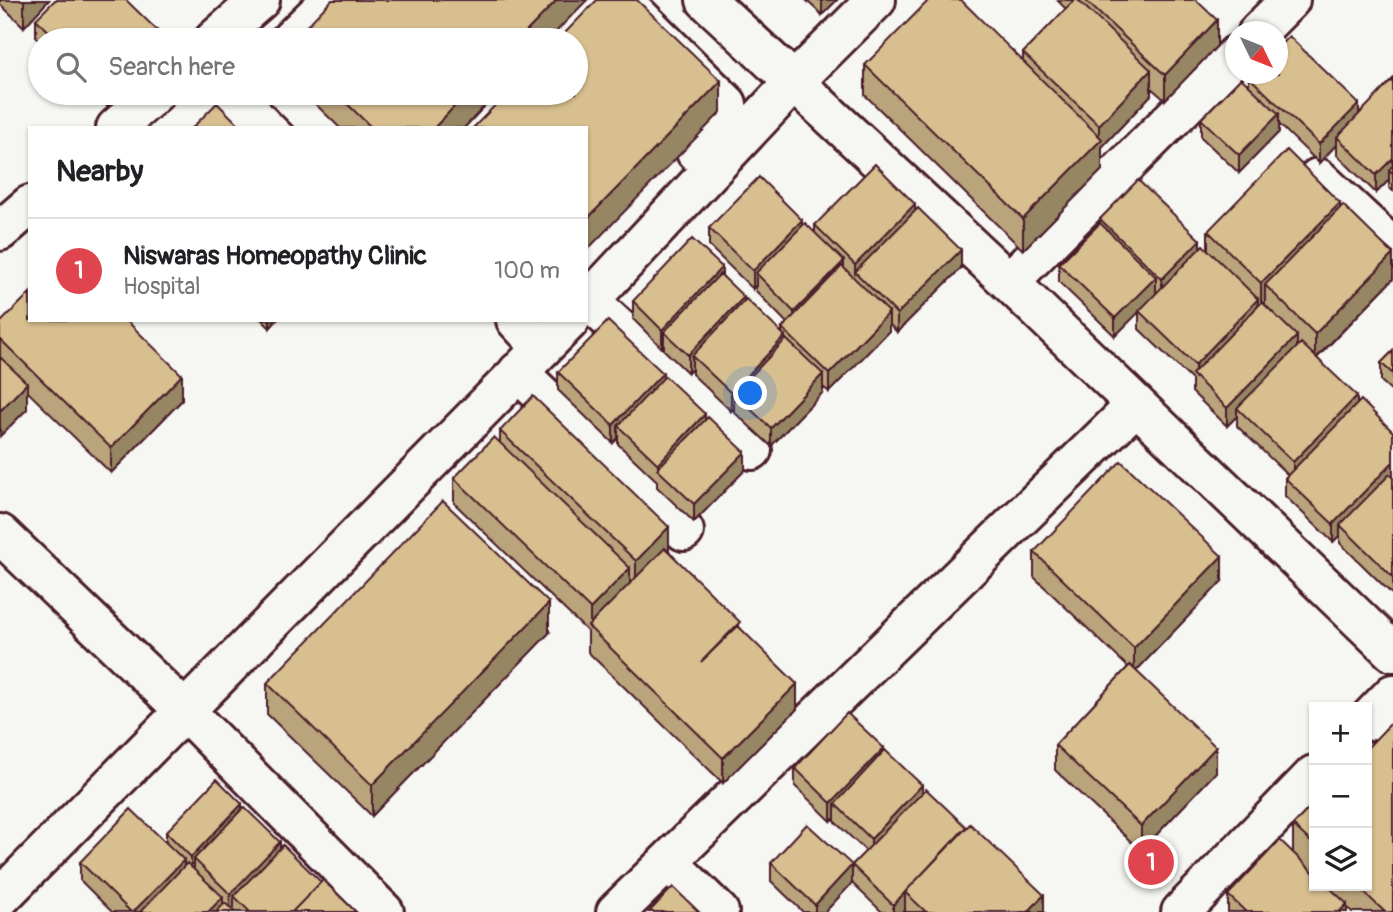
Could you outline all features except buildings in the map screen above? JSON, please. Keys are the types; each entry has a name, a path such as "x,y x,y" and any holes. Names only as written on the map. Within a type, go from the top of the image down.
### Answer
{"street":[{"path":"234,28 260,0"},
{"path":"622,0 727,104 729,114 696,169"},
{"path":"706,0 1009,282 1393,652"},
{"path":"752,450 590,287 696,169 794,82 876,0"},
{"path":"1269,21 1290,0"},
{"path":"300,28 319,4"},
{"path":"1009,282 1225,66"},
{"path":"118,126 142,105"},
{"path":"300,105 321,126"},
{"path":"1318,178 1393,248"},
{"path":"0,231 28,207"},
{"path":"0,898 184,710 528,338 547,322"},
{"path":"528,338 684,531"},
{"path":"617,912 1136,405"},
{"path":"0,534 184,710 384,912"},
{"path":"1372,716 1393,694"},
{"path":"1181,912 1309,780"},
{"path":"668,862 719,912"}],"place":[{"name":"Niswaras Homeopathy Clinic","path":"1151,862"}]}
